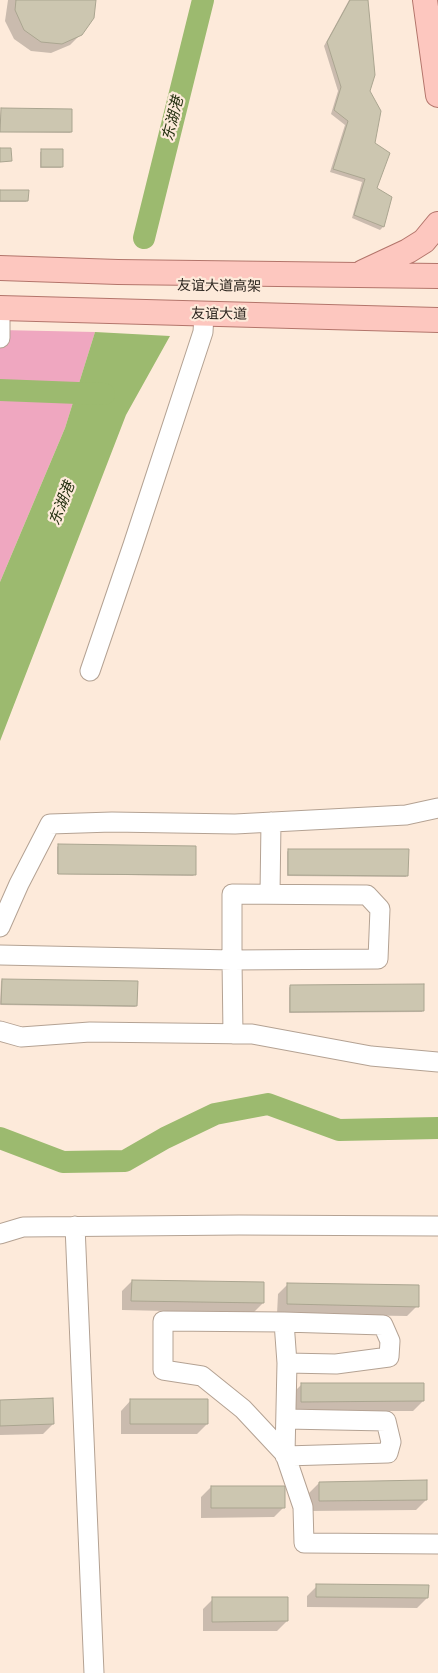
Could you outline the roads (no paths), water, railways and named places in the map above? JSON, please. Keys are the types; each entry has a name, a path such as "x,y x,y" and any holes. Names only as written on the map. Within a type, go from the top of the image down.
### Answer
{"main road":[{"path":"425,0 438,90"},
{"path":"357,275 408,251 424,241 438,224"},
{"path":"0,268 118,272 438,276"},
{"name":"友谊大道高架","path":"0,284 438,291"},
{"name":"友谊大道高架","path":"0,298 438,306"},
{"name":"友谊大道","path":"0,308 438,320"},
{"path":"340,317 413,323 428,329 438,336"}],"street":[{"path":"0,308 0,338"},
{"path":"90,671 203,332 204,314"},
{"path":"0,927 19,884 50,824 112,822 235,824 406,815 438,808"},
{"path":"270,894 271,822"},
{"path":"0,956 232,960 378,959 380,908 367,894 232,894 232,960 233,1034"},
{"path":"0,1031 22,1037 90,1032 252,1034 371,1056 438,1062"},
{"path":"0,1234 23,1227 75,1226 438,1226"},
{"path":"75,1226 94,1673"},
{"path":"286,1419 386,1420 391,1442 388,1453 285,1455 243,1409 202,1376 163,1370 163,1321 383,1325 390,1341 389,1357 336,1364 287,1363"},
{"path":"284,1322 287,1363 285,1455 303,1507 304,1544 438,1544"}],"water":[{"path":"95,332 170,336 126,415 0,741 0,582 65,428"}],"waterway":[{"name":"东湖港","path":"144,238 203,0"},
{"path":"0,390 104,394"},
{"path":"0,1138 63,1162 125,1161 165,1138 215,1114 268,1104 339,1130 438,1128"}]}
